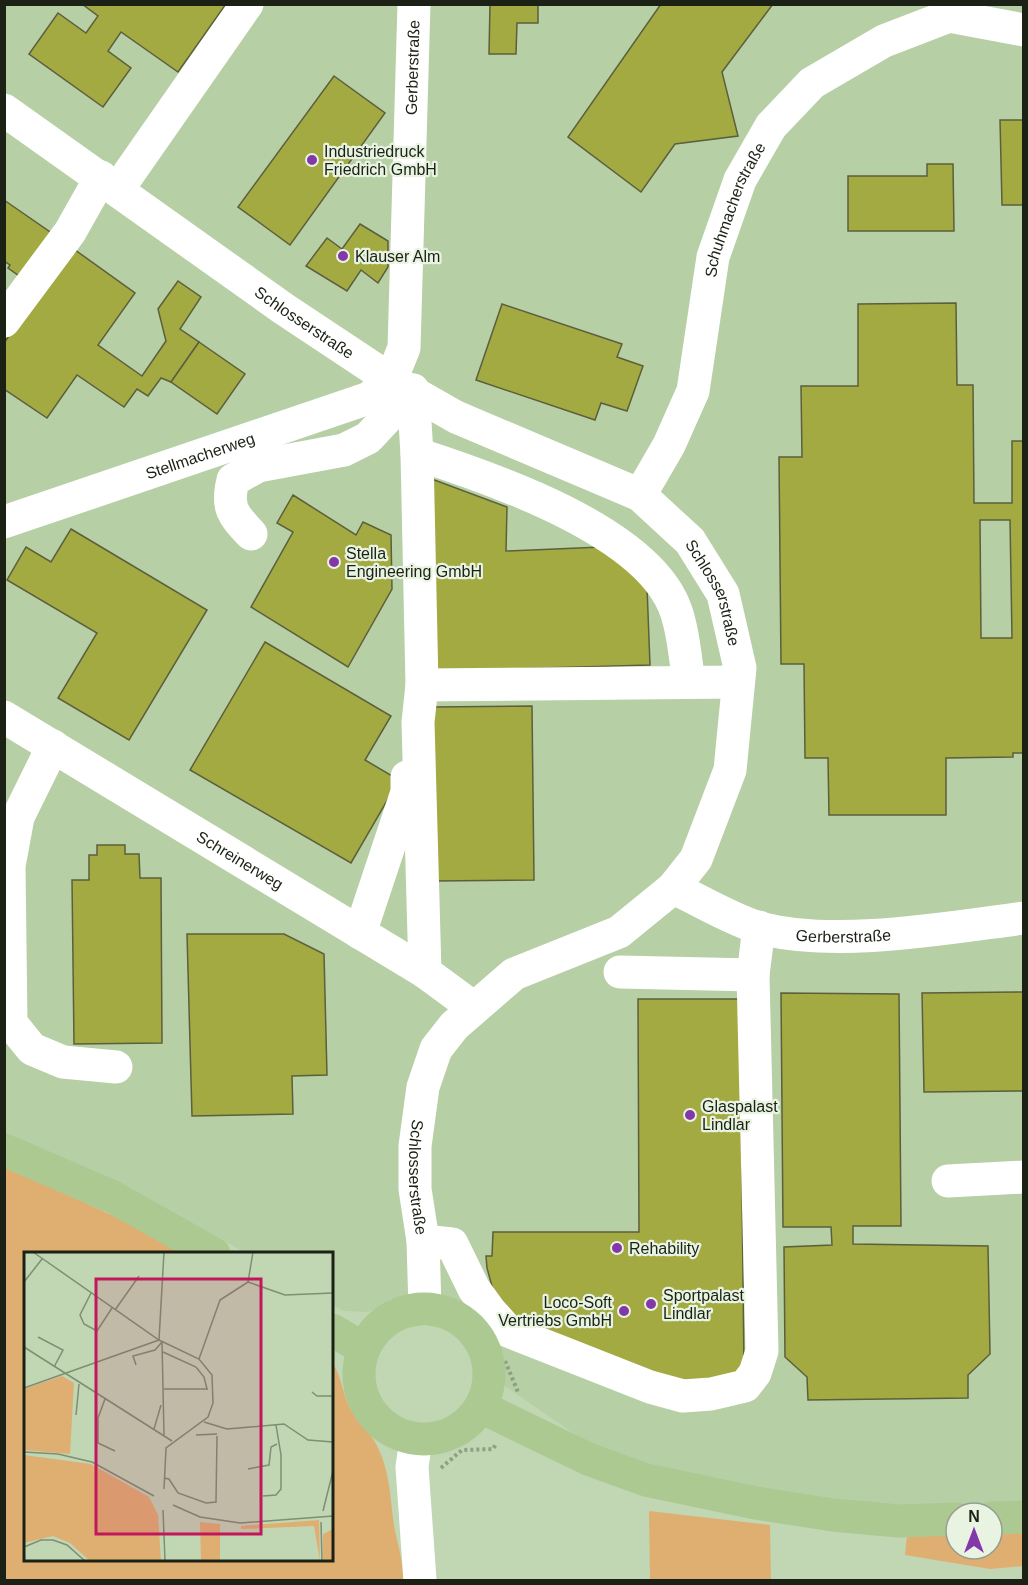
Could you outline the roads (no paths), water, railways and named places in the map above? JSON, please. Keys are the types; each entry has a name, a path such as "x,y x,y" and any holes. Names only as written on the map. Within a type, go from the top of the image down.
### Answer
{"main road":[{"path":"4,1150 113,1197 210,1252"},
{"path":"425,1309 451,1315 463,1322 481,1341 489,1372 488,1392 481,1407 456,1432 436,1438 416,1439 396,1434 384,1426 364,1402 359,1378 364,1349 377,1329 387,1321 411,1310 425,1309"},
{"path":"333,1331 364,1349"},
{"path":"481,1407 588,1459 646,1480 756,1503 833,1515 898,1521 944,1519"},
{"path":"1004,1517 1023,1516"}],"street":[{"path":"4,321 247,4"},
{"name":"Gerberstraße","path":"402,385 414,4"},
{"path":"953,10 1023,30"},
{"name":"Schuhmacherstraße","path":"640,495 669,445 693,391 714,257 740,180 771,126 813,83 884,41 953,10"},
{"name":"Schlosserstraße","path":"4,110 284,309 402,385 456,417 640,495 690,541 723,594 740,668 730,770 696,859 673,888 619,932 514,974 454,1026 436,1049 420,1102 415,1146 415,1189 423,1241 425,1309"},
{"path":"402,385 417,454 422,686 418,722 425,972"},
{"path":"251,534 233,515 229,495 233,480 258,466 344,450 368,438 402,385"},
{"name":"Stellmacherweg","path":"4,522 402,385"},
{"path":"417,454 540,500 591,526 621,545 653,573 676,610 689,682"},
{"path":"422,686 738,682"},
{"name":"Schreinerweg","path":"4,717 425,972 474,1008"},
{"path":"360,933 407,792 407,773 401,743"},
{"path":"53,746 18,817 9,866 11,1023 32,1049 63,1062 116,1067"},
{"name":"Gerberstraße","path":"673,888 759,927 815,936 924,931 1023,918"},
{"path":"423,1241 452,1244 474,1289 489,1311 508,1331 650,1387 683,1396 711,1395 745,1386 755,1374 762,1351 753,975 759,927"},
{"path":"620,972 753,975"},
{"path":"948,1181 1023,1177"},
{"path":"416,1439 412,1467 420,1581"}],"place":[{"name":"Industriedruck Friedrich GmbH","path":"312,160"},
{"name":"Klauser Alm","path":"343,256"},
{"name":"Stella Engineering GmbH","path":"334,562"},
{"name":"Glaspalast Lindlar","path":"690,1115"},
{"name":"Rehability","path":"617,1248"},
{"name":"Sportpalast Lindlar","path":"651,1304"},
{"name":"Loco-Soft Vertriebs GmbH","path":"624,1311"}]}
